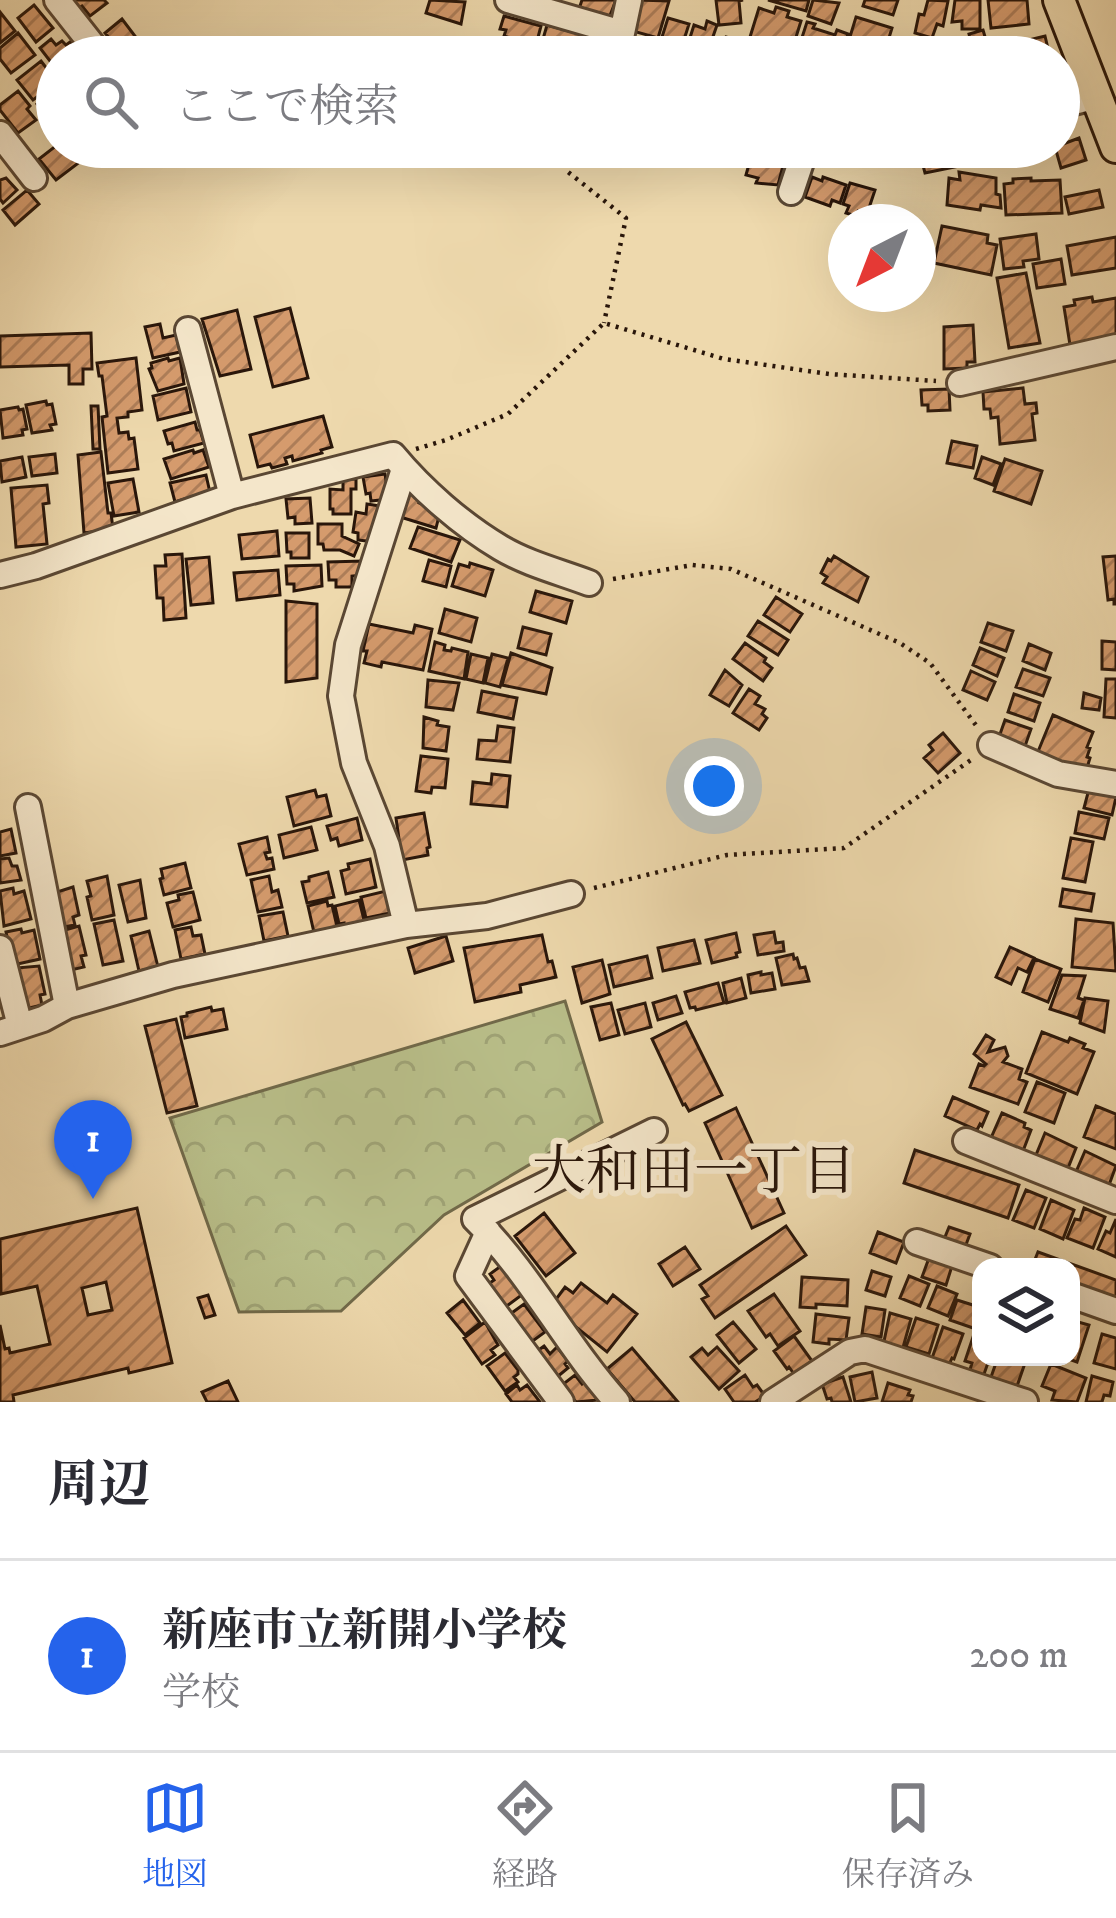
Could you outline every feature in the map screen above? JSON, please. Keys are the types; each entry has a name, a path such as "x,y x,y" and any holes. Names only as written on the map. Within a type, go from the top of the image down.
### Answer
{"main road":[{"path":"1060,0 1074,36"},
{"path":"1080,52 1116,147"}],"street":[{"path":"57,0 85,36"},
{"path":"508,0 622,33 629,0"},
{"path":"1080,100 1097,96"},
{"path":"0,134 34,178"},
{"path":"791,192 799,168"},
{"path":"188,330 232,496"},
{"path":"960,383 1116,347"},
{"path":"0,575 232,496 398,462"},
{"path":"398,462 502,549 590,583"},
{"path":"398,462 349,645 341,696 354,763 387,846 406,925"},
{"path":"992,746 1058,774 1116,784"},
{"path":"28,807 67,1006"},
{"path":"0,948 10,1029 67,1006 172,975 406,925 488,916 571,894"},
{"path":"617,1402 592,1375 505,1249 475,1219 654,1131"},
{"path":"966,1141 1116,1202"},
{"path":"488,1232 468,1276 561,1402"},
{"path":"916,1242 972,1261"},
{"path":"1080,1298 1116,1311"},
{"path":"773,1402 850,1352 865,1349 1025,1402"}],"path":[{"path":"398,462 508,414 604,323 626,218 568,172 569,168"},
{"path":"604,323 724,359 829,374 960,383"},
{"path":"571,894 727,855 844,848 992,746 930,663 900,643 731,569 692,566 590,583"}],"green space":[{"path":"565,1001 602,1122 444,1215 341,1311 239,1312 170,1118"}],"building":[{"path":"73,0 104,0 107,3 90,16"},
{"path":"430,0 465,2 461,24 426,13"},
{"path":"582,0 616,0 609,18 579,9"},
{"path":"637,0 669,1 659,36 629,30"},
{"path":"716,0 743,0 739,1 741,23 719,25"},
{"path":"768,0 809,0 806,11"},
{"path":"813,0 839,3 831,24 808,16"},
{"path":"865,0 898,0 893,15 863,6"},
{"path":"928,0 948,1 943,26 937,24 933,36 915,33 919,14 924,15"},
{"path":"955,0 980,0 980,29 962,29 962,21 952,22"},
{"path":"988,0 1027,0 1029,24 991,28"},
{"path":"34,5 53,28 36,36 36,42 18,18"},
{"path":"776,7 801,21 796,36 750,36 759,8 774,13"},
{"path":"0,12 15,31 0,43"},
{"path":"504,16 541,26 538,36 504,36 506,30 500,29"},
{"path":"856,17 892,28 890,36 850,36"},
{"path":"668,18 689,24 685,36 662,36"},
{"path":"122,19 135,36 108,36 105,33"},
{"path":"707,21 717,25 713,36 691,36 694,25 705,29"},
{"path":"807,22 835,35 837,30 848,34 847,36 802,36"},
{"path":"547,25 587,36 544,36"},
{"path":"18,33 35,55 11,73 0,59 0,48"},
{"path":"36,65 36,98 33,100 17,80"},
{"path":"18,91 36,120 18,133 0,105"},
{"path":"46,168 72,168 56,180"},
{"path":"748,168 782,168 778,185 756,183 758,178 746,175"},
{"path":"959,172 996,178 1001,208 947,205 949,178 960,180"},
{"path":"812,177 846,185 840,203 832,200 828,205 805,197"},
{"path":"6,178 17,190 3,203 0,180"},
{"path":"1031,178 1060,180 1062,213 1006,215 1004,184"},
{"path":"850,183 875,190 870,204 843,204"},
{"path":"27,190 39,204 15,225 3,210"},
{"path":"1099,190 1103,207 1069,214 1065,197"},
{"path":"942,226 988,235 987,243 997,245 991,275 936,263"},
{"path":"1036,234 1039,259 1004,269 1000,239"},
{"path":"1116,237 1116,268 1072,275 1067,246"},
{"path":"1061,259 1065,284 1037,288 1033,264"},
{"path":"1026,273 1040,343 1009,348 997,278"},
{"path":"1092,297 1093,302 1116,298 1116,337 1070,345 1064,307"},
{"path":"290,308 308,378 273,387 255,317"},
{"path":"237,310 251,369 220,376 202,319"},
{"path":"160,324 163,338 176,335 180,352 153,358 145,327"},
{"path":"973,325 975,362 967,362 967,368 944,369 944,327"},
{"path":"91,333 92,369 83,369 83,384 69,384 69,365 0,367 0,336"},
{"path":"136,358 142,410 117,418 119,433 128,432 129,439 134,438 138,469 108,473 102,417 107,416 97,363"},
{"path":"180,358 184,384 158,391 149,369 151,363"},
{"path":"186,388 191,412 158,420 153,396"},
{"path":"1023,388 1025,404 1036,403 1037,413 1032,414 1035,440 1000,444 998,417 991,418 990,409 984,409 983,392"},
{"path":"949,389 950,410 928,411 928,405 922,405 921,390"},
{"path":"52,404 56,424 50,425 52,430 32,433 26,405"},
{"path":"91,406 98,406 100,449 93,449"},
{"path":"23,409 27,429 22,430 23,435 3,438 0,410"},
{"path":"323,416 332,447 293,461 292,456 285,458 287,464 258,467 250,435"},
{"path":"195,422 204,443 174,451 164,431"},
{"path":"952,441 977,446 973,468 947,463"},
{"path":"203,450 209,467 171,479 164,459"},
{"path":"101,452 113,529 84,533 78,455"},
{"path":"55,454 57,473 32,476 29,457"},
{"path":"22,457 26,477 2,482 0,461"},
{"path":"982,457 1001,464 993,485 975,478"},
{"path":"1005,459 1042,471 1031,504 994,491"},
{"path":"385,474 389,499 371,501 363,477"},
{"path":"206,475 211,497 175,502 170,483"},
{"path":"133,479 139,512 114,516 108,483"},
{"path":"343,479 356,479 351,514 333,514 330,489 343,490"},
{"path":"47,485 49,503 43,504 47,544 16,547 11,488"},
{"path":"405,492 421,496 419,503 440,512 436,528 397,516"},
{"path":"310,498 312,523 295,524 295,517 288,518 286,499"},
{"path":"367,504 380,506 375,542 358,540 358,533 353,532 356,512 366,514"},
{"path":"318,524 342,524 342,536 359,544 354,556 324,550 318,544"},
{"path":"418,527 460,540 451,562 410,548"},
{"path":"277,531 279,556 242,559 239,535"},
{"path":"286,533 309,533 309,558 291,558"},
{"path":"182,554 186,618 164,620 155,566 166,566 165,555"},
{"path":"834,556 868,577 858,602 823,583 827,577 821,573"},
{"path":"1116,556 1114,604 1114,599 1108,600 1103,557"},
{"path":"209,557 213,603 191,605 186,559"},
{"path":"429,560 451,566 446,587 423,581"},
{"path":"363,561 363,575 352,576 352,587 336,587 336,580 329,580 328,562"},
{"path":"470,563 493,570 485,596 452,586 459,564 469,567"},
{"path":"321,565 322,586 294,591 294,584 287,584 286,566"},
{"path":"278,570 280,595 237,600 234,573"},
{"path":"536,591 572,601 566,623 530,612"},
{"path":"776,597 802,614 790,632 764,615"},
{"path":"286,601 317,604 317,678 286,682"},
{"path":"445,609 477,618 471,642 439,633"},
{"path":"758,621 788,640 778,655 748,636"},
{"path":"988,623 1013,631 1006,651 981,642"},
{"path":"369,624 413,633 415,625 432,629 423,670 364,663"},
{"path":"523,627 551,634 546,655 518,648"},
{"path":"1102,641 1116,642 1116,670 1102,669"},
{"path":"435,642 445,645 444,650 468,652 464,679 429,671"},
{"path":"745,643 772,668 763,681 733,659"},
{"path":"1029,644 1051,653 1045,670 1023,661"},
{"path":"980,648 1004,658 997,676 973,665"},
{"path":"511,653 552,668 546,694 502,685"},
{"path":"471,654 488,658 483,683 466,679"},
{"path":"492,654 508,658 500,687 485,683"},
{"path":"1023,669 1050,678 1043,696 1016,687"},
{"path":"725,670 742,685 729,706 710,695"},
{"path":"971,671 995,682 987,700 963,690"},
{"path":"1106,679 1116,679 1116,718 1104,717"},
{"path":"428,680 459,683 453,710 426,707"},
{"path":"749,689 760,696 755,704 765,709 762,714 767,718 759,730 733,713"},
{"path":"482,691 517,698 513,719 478,712"},
{"path":"1084,693 1101,698 1099,710 1082,708"},
{"path":"1014,694 1040,703 1034,721 1008,712"},
{"path":"1053,715 1093,732 1086,771 1037,754"},
{"path":"424,717 449,727 446,751 423,748"},
{"path":"1005,720 1031,729 1025,746 999,737"},
{"path":"498,726 514,728 510,762 477,759 479,740 496,741"},
{"path":"943,733 960,753 938,773 924,758 933,750 929,745"},
{"path":"421,756 448,759 445,788 416,791"},
{"path":"492,774 510,776 507,807 471,804 473,782 491,784"},
{"path":"1089,789 1116,797 1112,815 1084,808"},
{"path":"315,790 317,797 326,795 331,816 294,826 287,797"},
{"path":"1079,812 1109,818 1104,839 1075,833"},
{"path":"424,813 428,855 402,860 396,818"},
{"path":"357,818 362,840 339,846 337,838 331,840 327,826"},
{"path":"311,827 317,850 284,858 279,835"},
{"path":"11,829 16,853 0,856 0,832"},
{"path":"267,837 270,852 265,853 267,859 272,858 274,869 247,875 239,844"},
{"path":"1071,838 1093,842 1085,882 1063,878"},
{"path":"9,858 21,880 0,883 0,859"},
{"path":"370,859 376,887 346,894 341,871 349,869 348,864"},
{"path":"185,863 191,888 164,895 161,869"},
{"path":"328,872 334,897 307,903 302,882"},
{"path":"107,876 114,915 92,920 87,881"},
{"path":"269,876 282,907 258,912 251,880"},
{"path":"140,880 146,918 128,922 119,885"},
{"path":"73,887 79,915 73,917 75,925 63,927 57,892"},
{"path":"13,888 14,894 24,891 31,919 4,926 0,891"},
{"path":"1063,889 1094,894 1091,911 1060,906"},
{"path":"386,891 390,913 366,918 361,897"},
{"path":"193,892 200,920 173,927 167,903"},
{"path":"359,900 365,924 344,928 335,906"},
{"path":"327,901 338,931 315,937 308,906"},
{"path":"283,912 288,936 264,941 259,916"},
{"path":"1076,919 1113,923 1116,971 1072,967"},
{"path":"114,920 123,961 103,965 94,924"},
{"path":"79,926 84,967 71,970 65,930"},
{"path":"191,927 193,936 201,935 205,954 181,959 175,930"},
{"path":"21,929 22,933 34,930 40,959 13,965 6,932"},
{"path":"149,931 158,967 139,971 131,936"},
{"path":"774,932 784,951 758,955 754,935"},
{"path":"736,933 737,957 712,963 706,940"},
{"path":"542,935 556,977 520,985 521,992 475,1002 464,948"},
{"path":"446,936 453,961 415,973 408,948"},
{"path":"694,940 700,963 663,971 658,948"},
{"path":"1010,947 1034,958 1027,972 1018,968 1011,984 996,977"},
{"path":"793,954 800,968 805,967 809,981 782,985 776,958"},
{"path":"647,956 652,978 614,987 609,965"},
{"path":"1035,959 1061,969 1048,1002 1023,992"},
{"path":"602,960 610,994 582,1003 573,967"},
{"path":"39,966 45,994 40,995 42,1005 25,1009 16,968"},
{"path":"772,973 775,989 751,993 748,975"},
{"path":"1062,975 1085,976 1078,1018 1050,1009"},
{"path":"741,978 746,998 727,1003 723,983"},
{"path":"718,983 724,1003 690,1008 685,992"},
{"path":"676,996 682,1013 658,1020 653,1003"},
{"path":"1085,998 1108,1001 1104,1032 1080,1023"},
{"path":"611,1003 619,1035 600,1040 591,1007"},
{"path":"645,1003 651,1027 625,1034 618,1010"},
{"path":"211,1007 212,1011 223,1009 227,1029 185,1038 181,1017"},
{"path":"176,1019 197,1106 167,1113 145,1026"},
{"path":"686,1022 722,1095 689,1111 652,1039"},
{"path":"1042,1032 1068,1042 1070,1038 1094,1052 1077,1094 1026,1073"},
{"path":"986,1035 994,1040 988,1052 1005,1047 1008,1056 1003,1062 1022,1069 1019,1079 1027,1082 1018,1104 970,1087 979,1064 986,1064 974,1054"},
{"path":"1037,1082 1065,1093 1054,1123 1025,1112"},
{"path":"953,1097 988,1112 982,1126 977,1130 945,1116"},
{"path":"1096,1106 1116,1114 1116,1149 1084,1137"},
{"path":"736,1108 784,1213 752,1228 705,1123"},
{"path":"1002,1113 1031,1130 1023,1151 991,1138"},
{"path":"1045,1133 1076,1148 1068,1168 1036,1155"},
{"path":"915,1150 1019,1185 1008,1218 904,1183"},
{"path":"1085,1151 1116,1166 1109,1185 1076,1172"},
{"path":"1026,1190 1046,1198 1034,1228 1013,1220"},
{"path":"1051,1200 1074,1210 1063,1239 1040,1229"},
{"path":"137,1208 172,1363 129,1373 128,1368 0,1402 0,1325 10,1353 50,1344 37,1286 1,1294 0,1239","holes":["106,1282 112,1310 88,1315 82,1288"]},
{"path":"1084,1208 1105,1217 1093,1248 1067,1238"},
{"path":"544,1213 575,1253 546,1276 515,1236"},
{"path":"1116,1219 1116,1257 1098,1249"},
{"path":"786,1226 806,1255 715,1318 702,1299 708,1296 700,1285"},
{"path":"949,1227 970,1234 964,1250 943,1242"},
{"path":"878,1232 904,1242 896,1263 870,1253"},
{"path":"685,1247 700,1269 673,1286 659,1264"},
{"path":"929,1258 952,1266 946,1285 922,1277"},
{"path":"501,1266 523,1294 504,1308 487,1285 494,1280 490,1274"},
{"path":"1080,1267 1116,1280 1116,1298 1080,1285"},
{"path":"872,1271 891,1277 885,1296 866,1290"},
{"path":"909,1276 929,1284 920,1306 900,1298"},
{"path":"802,1277 848,1280 847,1306 800,1307"},
{"path":"581,1283 607,1303 613,1295 637,1314 607,1352 566,1319 554,1302 565,1287 573,1293"},
{"path":"937,1286 957,1294 948,1316 928,1308"},
{"path":"774,1294 800,1331 778,1346 748,1311"},
{"path":"208,1295 215,1315 205,1318 198,1298"},
{"path":"463,1300 480,1323 465,1335 447,1313"},
{"path":"957,1300 972,1305 972,1328 950,1320"},
{"path":"524,1304 545,1332 530,1343 509,1315"},
{"path":"866,1307 885,1310 881,1337 862,1334"},
{"path":"890,1313 911,1319 902,1351 883,1346"},
{"path":"816,1314 849,1318 846,1340 813,1342"},
{"path":"916,1318 938,1325 929,1354 906,1347"},
{"path":"485,1322 498,1345 491,1350 495,1355 482,1364 464,1338"},
{"path":"733,1322 756,1349 739,1363 717,1335"},
{"path":"1080,1322 1089,1325 1080,1353"},
{"path":"943,1327 963,1334 948,1367 931,1361"},
{"path":"1102,1334 1116,1338 1116,1369 1094,1363"},
{"path":"794,1336 812,1361 794,1374 774,1351"},
{"path":"544,1346 550,1354 557,1347 568,1361 568,1368 557,1377 537,1351"},
{"path":"717,1347 739,1371 719,1389 691,1357 702,1348 708,1355"},
{"path":"632,1348 678,1402 635,1402 607,1369"},
{"path":"505,1353 518,1370 514,1377 518,1382 505,1391 487,1366"},
{"path":"972,1363 987,1366 983,1377 969,1373"},
{"path":"995,1366 1024,1366 1016,1389 990,1380"},
{"path":"1050,1366 1086,1378 1077,1402 1052,1400 1055,1391 1042,1386"},
{"path":"872,1372 877,1398 855,1402 850,1377"},
{"path":"575,1375 598,1400 576,1402 562,1385"},
{"path":"745,1375 765,1396 755,1402 734,1402 725,1389"},
{"path":"1092,1376 1113,1382 1110,1396 1104,1395 1102,1402 1086,1402"},
{"path":"843,1377 851,1402 832,1402 822,1384"},
{"path":"228,1381 238,1402 207,1402 202,1392"},
{"path":"888,1383 910,1390 911,1402 882,1402"},
{"path":"517,1385 520,1390 527,1385 540,1402 512,1402 506,1394"}],"place":[{"name":"新座市立新開小学校","path":"93,1199"}],"district":[{"name":"大和田一丁目","path":"694,1173"}]}
